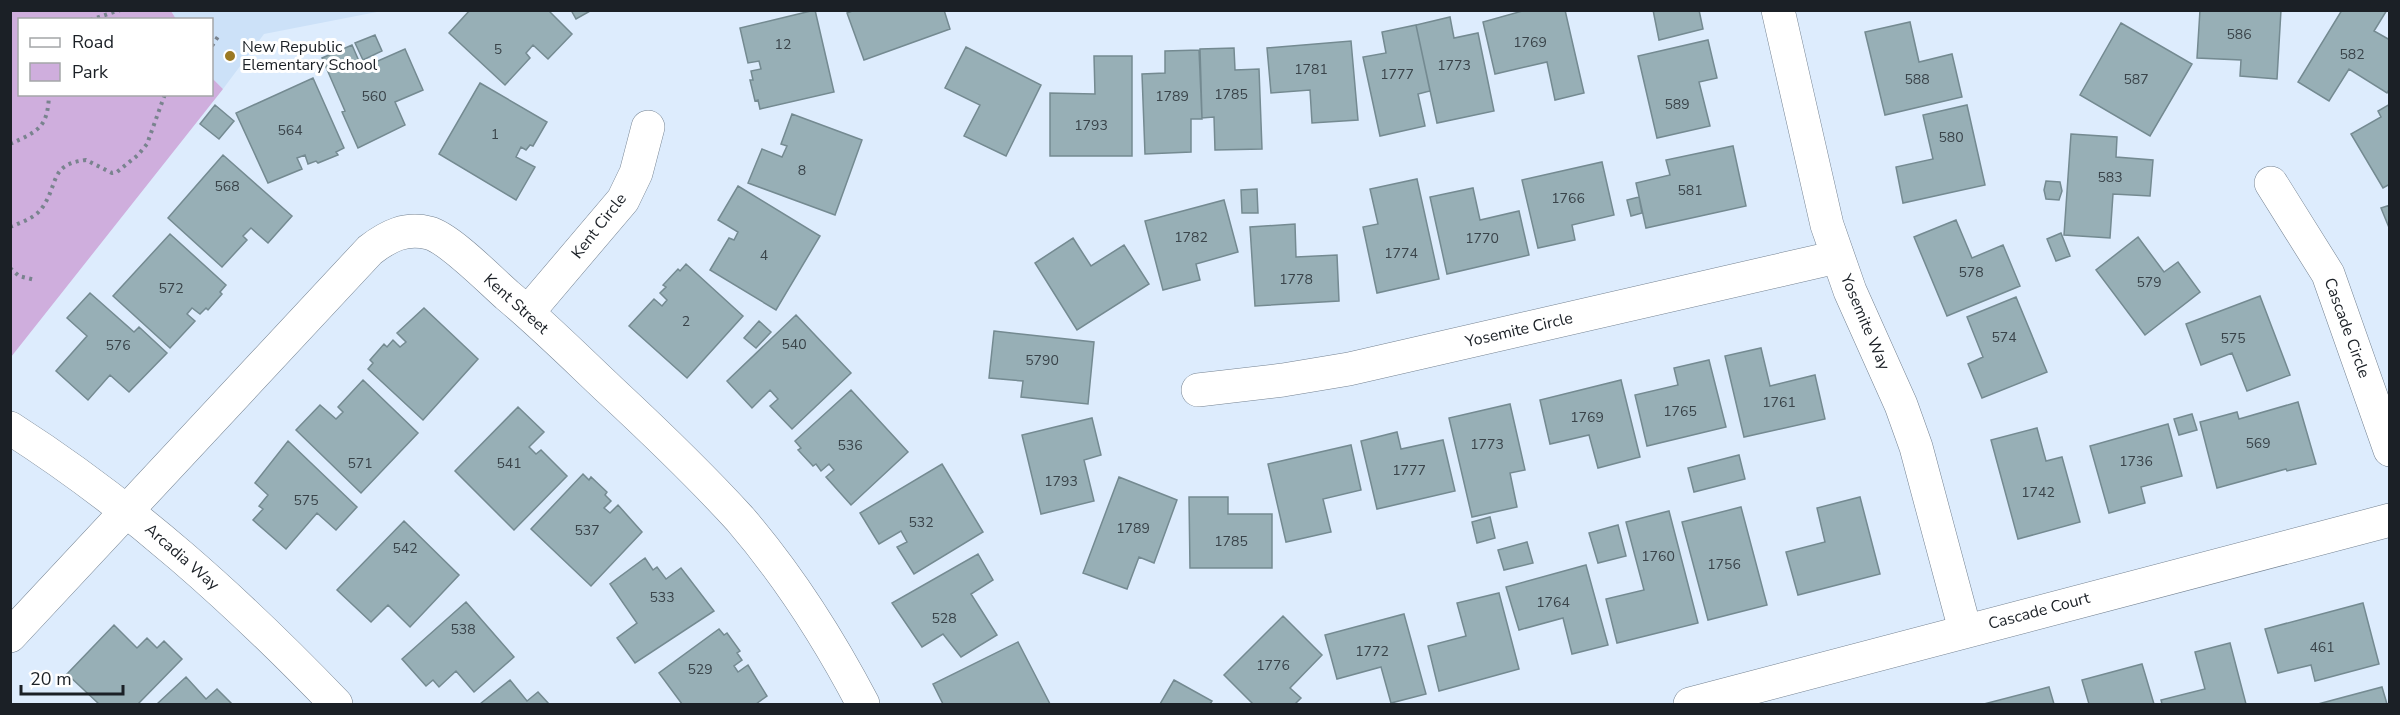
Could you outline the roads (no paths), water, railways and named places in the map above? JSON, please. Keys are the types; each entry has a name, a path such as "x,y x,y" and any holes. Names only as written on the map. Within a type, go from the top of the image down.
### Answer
{"street":[{"name":"Yosemite Way","path":"1778,10 1816,184 1837,257 1865,328 1901,405 1916,447 1965,630"},
{"name":"Kent Circle","path":"528,312 623,200 636,173 648,127"},
{"name":"Cascade Circle","path":"2271,183 2328,274 2390,450"},
{"name":"Kent Street","path":"10,636 370,250 384,239 399,233 431,233 450,246 528,312 658,435 741,520 783,574 819,628 863,705"},
{"name":"Yosemite Circle","path":"1198,390 1294,379 1349,369 1837,257"},
{"name":"Arcadia Way","path":"10,428 126,510 178,552 267,633 336,705"},
{"name":"Cascade Court","path":"1690,705 1965,630 2390,520"}],"place":[{"name":"New Republic Elementary School","path":"230,56"}]}
